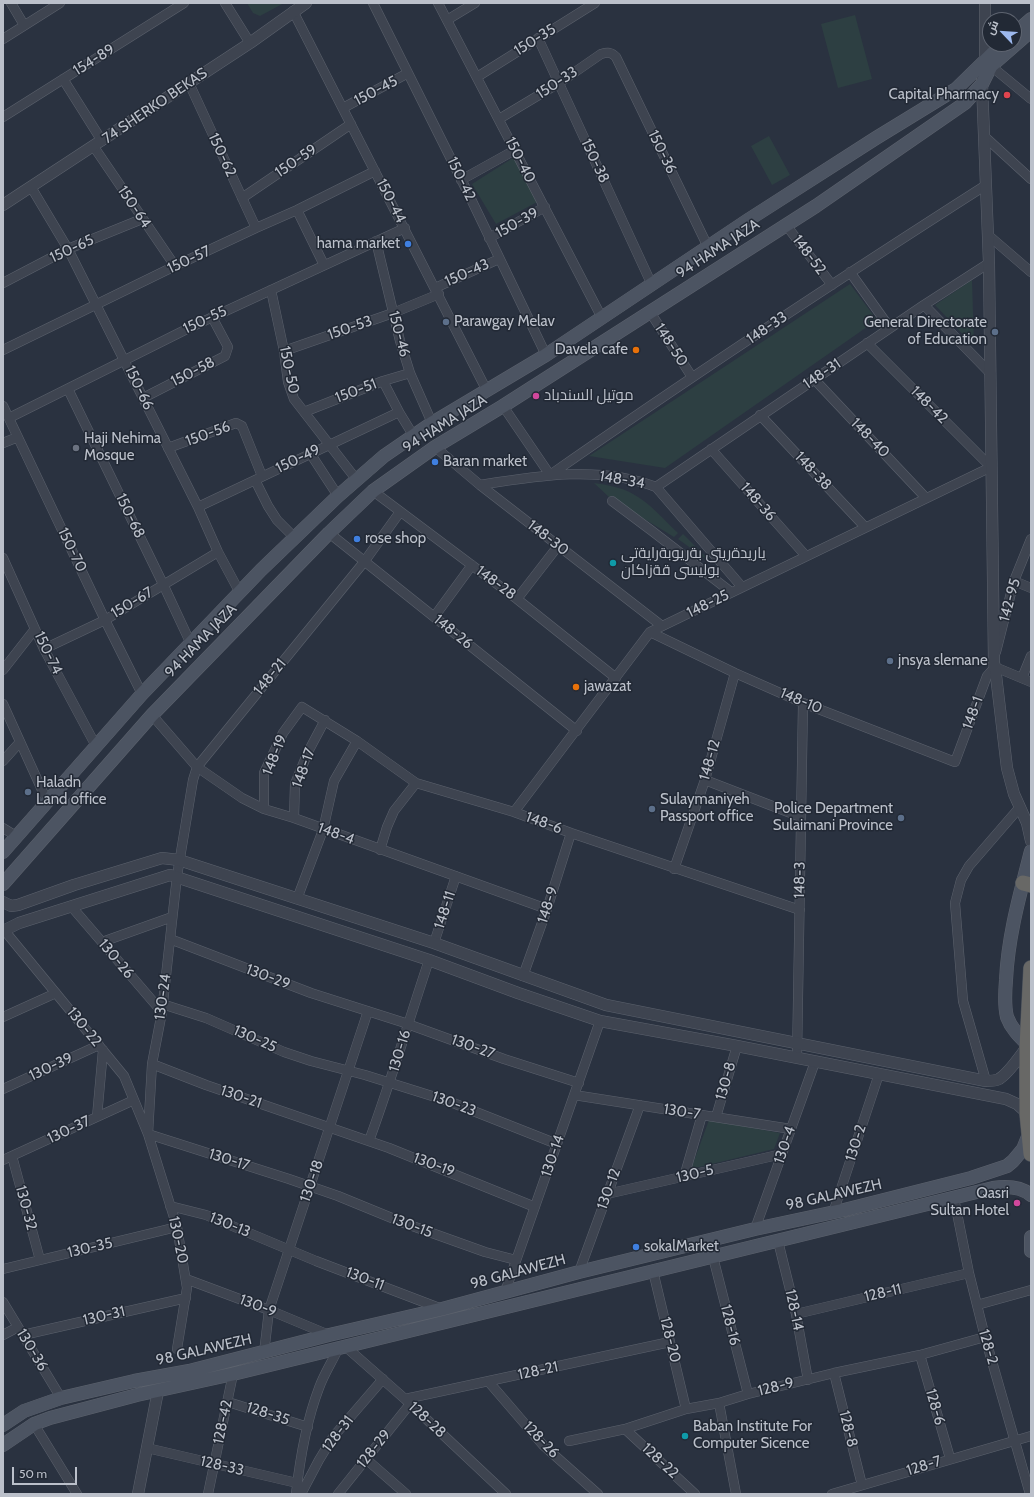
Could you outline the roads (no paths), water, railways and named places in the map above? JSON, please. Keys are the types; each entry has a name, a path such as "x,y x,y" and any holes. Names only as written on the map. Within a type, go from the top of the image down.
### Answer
{"highway":[{"path":"1031,968 1027,1045 1027,1113 1031,1154"}],"main road":[{"path":"1022,27 1031,19"},
{"path":"988,64 1031,31"},
{"path":"988,64 997,52"},
{"name":"94 HAMA JAZA","path":"3,884 152,715 329,533 374,491 434,448 503,406 786,225 965,104 982,84 988,64"},
{"name":"94 HAMA JAZA","path":"3,852 142,694 261,570 338,496 384,456 432,423 546,356 708,247 876,138 956,89 988,64"},
{"path":"384,456 396,474"},
{"path":"75,770 90,785"},
{"path":"1027,1045 1015,1032 1008,1018 1005,1002 1006,968 1010,934 1027,884 1031,851"},
{"name":"98 GALAWEZH","path":"3,1425 24,1411 61,1398 134,1381 189,1371 264,1353 329,1335 442,1309 579,1272 755,1229 839,1212 971,1178 1007,1166 1019,1156 1029,1134"},
{"name":"98 GALAWEZH","path":"3,1445 34,1424 67,1412 342,1348 993,1188 1005,1187 1019,1189 1031,1195"},
{"path":"839,1212 847,1212 849,1220 846,1224"},
{"path":"1031,1236 1031,1250"},
{"path":"692,1245 687,1254 688,1259 692,1262"},
{"path":"134,1381 137,1395"}],"street":[{"path":"11,3 24,25"},
{"path":"3,39 60,3"},
{"name":"154-89","path":"3,116 184,3"},
{"path":"226,3 250,44"},
{"name":"74 SHERKO BEKAS","path":"3,205 98,144 189,82 250,44 293,11 306,3"},
{"name":"150-42","path":"373,3 546,356"},
{"name":"150-40","path":"438,3 602,318"},
{"path":"447,20 475,3"},
{"name":"150-35","path":"477,77 595,3"},
{"path":"984,3 988,64 1031,99"},
{"name":"150-44","path":"293,11 487,391"},
{"name":"150-38","path":"538,38 652,284"},
{"name":"150-33","path":"499,119 559,84 601,54 610,53 616,58"},
{"name":"150-36","path":"616,58 708,247"},
{"name":"150-45","path":"343,108 408,73"},
{"name":"150-64","path":"62,79 142,219 175,266"},
{"name":"150-62","path":"189,82 256,228"},
{"path":"982,84 989,263 991,374 990,466 994,665 1008,768 1014,794 1027,823 1031,841"},
{"name":"150-59","path":"242,198 351,124"},
{"path":"984,136 1031,179"},
{"path":"461,180 515,150"},
{"name":"150-57","path":"3,350 175,266 297,210 375,171"},
{"name":"148-33","path":"550,475 692,377 850,272 986,185"},
{"name":"150-66","path":"31,187 68,249 198,507 218,552 240,592"},
{"name":"150-39","path":"489,238 544,207"},
{"path":"297,210 324,266"},
{"name":"150-65","path":"3,283 68,249 142,219"},
{"name":"148-52","path":"786,225 832,285"},
{"name":"150-55","path":"9,418 212,317 405,228"},
{"path":"988,235 1031,272"},
{"name":"150-46","path":"376,242 392,313 410,373 432,423"},
{"name":"150-43","path":"437,291 499,259"},
{"name":"148-31","path":"656,487 867,343 989,263"},
{"path":"850,272 890,328"},
{"name":"150-50","path":"271,290 284,351 288,382 294,400 356,480"},
{"name":"150-53","path":"284,351 392,313 437,291"},
{"path":"924,305 991,374"},
{"name":"148-50","path":"650,312 692,377"},
{"name":"150-58","path":"143,398 226,356 228,347 212,317"},
{"name":"148-42","path":"867,343 990,466"},
{"name":"150-51","path":"304,412 383,381 410,373"},
{"name":"148-40","path":"814,379 926,498"},
{"path":"383,381 413,435"},
{"name":"150-68","path":"68,389 163,584 190,644"},
{"name":"150-70","path":"3,406 142,694"},
{"path":"503,406 550,475"},
{"name":"150-49","path":"198,507 399,412"},
{"name":"148-38","path":"760,415 865,527"},
{"name":"150-56","path":"168,448 236,423 242,426 268,506 277,520 295,538"},
{"path":"3,443 18,437"},
{"name":"148-30","path":"434,448 662,626"},
{"name":"148-36","path":"711,449 806,556"},
{"path":"310,453 338,496"},
{"name":"148-25","path":"514,812 577,731 650,632 990,466"},
{"name":"148-34","path":"480,485 550,475 601,475 644,482 656,487 742,587"},
{"name":"148-28","path":"374,491 517,599 616,678"},
{"path":"612,501 731,592"},
{"name":"148-21","path":"179,860 193,780 197,767 364,562 400,512"},
{"name":"148-26","path":"329,533 577,731"},
{"name":"142-95","path":"994,665 1014,581 1031,539"},
{"path":"517,599 558,546"},
{"name":"150-67","path":"44,649 105,620 218,552"},
{"name":"150-74","path":"4,564 44,649 96,746"},
{"path":"434,617 472,565"},
{"path":"1014,581 1031,588"},
{"path":"3,670 35,629"},
{"name":"148-10","path":"650,632 735,673 803,703 955,762"},
{"path":"994,665 1027,680 1031,656"},
{"name":"148-1","path":"955,762 987,676 994,665"},
{"name":"148-12","path":"674,868 705,780 735,673"},
{"name":"148-3","path":"797,1058 803,703"},
{"path":"3,704 47,801"},
{"name":"148-6","path":"302,707 357,741 416,783 514,812 571,833 800,910"},
{"name":"148-19","path":"264,809 264,773 283,733 302,707"},
{"name":"148-4","path":"152,715 197,767 242,798 264,809 294,818 323,830 547,909"},
{"name":"148-17","path":"294,818 295,784 308,752 325,720"},
{"path":"297,899 323,830 334,781 357,741"},
{"path":"3,761 20,742"},
{"path":"705,780 801,817"},
{"path":"380,850 394,811 416,783"},
{"path":"986,1081 983,1066 963,1001 955,903 961,880 969,866 1020,807"},
{"path":"3,828 16,836"},
{"name":"148-9","path":"523,976 547,909 571,833"},
{"path":"3,902 11,906 18,905 74,885 162,858 179,860 434,943 606,1005 986,1081 994,1081 1000,1078 1017,1061 1027,1045"},
{"name":"130-24","path":"148,1134 152,1064 162,1008 179,860"},
{"path":"4,930 19,923 170,875 177,876 429,960 600,1021 737,1046 1006,1099 1016,1104 1027,1113"},
{"name":"148-11","path":"434,943 456,876"},
{"name":"130-26","path":"71,906 162,1008"},
{"path":"102,942 172,917"},
{"name":"130-22","path":"4,930 124,1076 148,1134"},
{"name":"130-29","path":"170,939 311,993 368,1011"},
{"name":"130-16","path":"369,1141 390,1082 429,960"},
{"path":"3,1017 56,993"},
{"name":"130-25","path":"162,1008 206,1018 284,1052 311,1061 348,1070"},
{"name":"130-27","path":"368,1011 504,1059 579,1083"},
{"name":"130-18","path":"264,1353 269,1310 368,1011"},
{"name":"130-14","path":"505,1292 600,1021"},
{"name":"130-8","path":"716,1117 737,1046"},
{"path":"97,1117 101,1047"},
{"name":"130-39","path":"3,1089 101,1047"},
{"name":"130-4","path":"755,1229 815,1062"},
{"name":"130-21","path":"152,1064 206,1085 330,1127"},
{"name":"130-23","path":"348,1070 448,1101 557,1144"},
{"name":"130-2","path":"839,1212 879,1074"},
{"name":"130-7","path":"574,1096 790,1129"},
{"name":"130-37","path":"3,1160 134,1100"},
{"name":"130-12","path":"579,1272 640,1105"},
{"path":"684,1177 702,1115"},
{"name":"130-19","path":"330,1127 461,1176 535,1207"},
{"name":"130-17","path":"148,1134 310,1186"},
{"name":"130-20","path":"148,1134 177,1227 186,1279 186,1298 177,1349"},
{"name":"130-5","path":"607,1194 782,1154"},
{"name":"130-32","path":"12,1156 40,1260"},
{"name":"130-15","path":"310,1186 404,1223 485,1252 516,1260"},
{"name":"128-2","path":"954,1198 969,1273 985,1338 1016,1440 1030,1494"},
{"name":"130-13","path":"170,1206 206,1215 288,1249"},
{"name":"130-35","path":"3,1269 177,1227"},
{"name":"128-14","path":"778,1241 796,1314 808,1380"},
{"name":"130-11","path":"288,1249 442,1309"},
{"name":"128-16","path":"713,1257 748,1394"},
{"name":"128-20","path":"653,1272 686,1409"},
{"name":"128-11","path":"796,1314 969,1273"},
{"name":"130-9","path":"186,1279 269,1310 329,1335"},
{"path":"977,1305 1031,1290"},
{"name":"130-31","path":"3,1335 186,1298"},
{"name":"130-36","path":"3,1302 61,1398"},
{"name":"128-9","path":"569,1440 625,1429 686,1409 719,1403 748,1394 834,1373 920,1355 985,1338"},
{"name":"128-21","path":"408,1402 488,1381 670,1342"},
{"path":"296,1494 302,1446 319,1388 342,1348"},
{"name":"128-28","path":"342,1348 384,1379 506,1494"},
{"name":"128-6","path":"920,1355 950,1458"},
{"name":"128-8","path":"834,1373 862,1485"},
{"name":"128-42","path":"208,1494 233,1374"},
{"name":"128-31","path":"301,1494 333,1437 384,1379"},
{"name":"128-26","path":"488,1381 543,1445 598,1494"},
{"path":"138,1494 158,1391"},
{"name":"128-35","path":"228,1402 308,1427"},
{"name":"128-29","path":"338,1494 408,1402"},
{"path":"719,1403 736,1494"},
{"path":"34,1424 76,1494"},
{"name":"128-22","path":"625,1429 695,1494"},
{"name":"128-7","path":"834,1494 950,1458 1031,1436"},
{"name":"128-33","path":"147,1448 297,1484"},
{"path":"366,1459 406,1494"}],"place":[{"name":"Capital Pharmacy","path":"1007,95"},
{"name":"hama market","path":"408,244"},
{"name":"Parawgay Melav","path":"446,322"},
{"name":"General Directorate of Education","path":"995,332"},
{"name":"Davela cafe","path":"636,350"},
{"name":"موتيل السندباد","path":"536,396"},
{"name":"Haji Nehima Mosque","path":"76,448"},
{"name":"Baran market","path":"435,462"},
{"name":"rose shop","path":"357,539"},
{"name":"ياريدةريتى بةريوبةرايةتى بوليسى قةزاكان","path":"613,563"},
{"name":"jnsya slemane","path":"890,661"},
{"name":"jawazat","path":"576,687"},
{"name":"Haladn Land office","path":"28,792"},
{"name":"Sulaymaniyeh Passport office","path":"652,809"},
{"name":"Police Department Sulaimani Province","path":"901,818"},
{"name":"Qasri Sultan Hotel","path":"1017,1203"},
{"name":"sokalMarket","path":"636,1247"},
{"name":"Baban Institute For Computer Sicence","path":"685,1436"}]}
